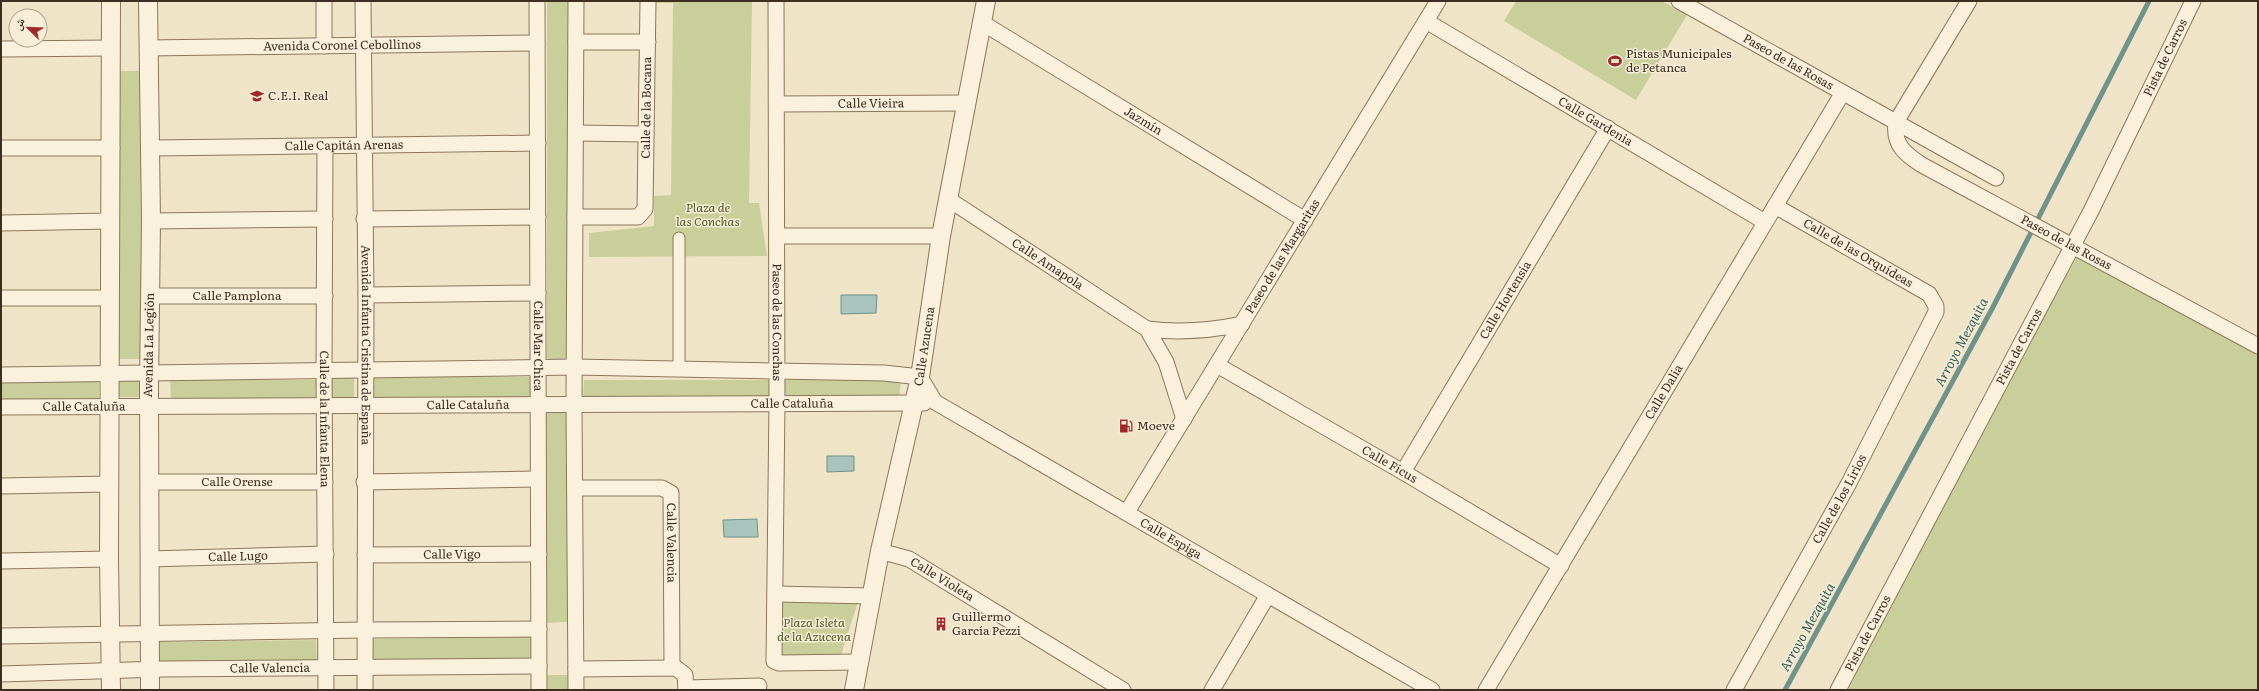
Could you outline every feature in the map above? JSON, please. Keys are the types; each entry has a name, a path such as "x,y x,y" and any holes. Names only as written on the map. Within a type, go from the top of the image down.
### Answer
{"street":[{"path":"111,1 112,148 109,484 111,690"},
{"name":"Avenida La Legión","path":"148,1 151,148 149,373 150,690"},
{"path":"324,1 324,46"},
{"name":"Avenida Infanta Cristina de España","path":"363,1 365,146 364,219 366,295 364,405 365,690"},
{"name":"Calle Mar Chica","path":"537,1 539,367 537,479 539,554 539,690"},
{"path":"576,1 574,405 576,690"},
{"name":"Calle de la Bocana","path":"575,217 638,216 642,213 646,204 648,1"},
{"name":"Paseo de las Conchas","path":"776,1 778,236 774,661 779,663 859,662"},
{"name":"Calle Azucena","path":"854,690 880,551 920,377 941,236 986,1"},
{"name":"Paseo de las Margaritas","path":"1128,512 1438,1"},
{"name":"Paseo de las Rosas","path":"1679,1 1842,94 1896,122 1996,178"},
{"path":"1896,122 1969,1"},
{"name":"Pista de Carros","path":"1838,690 2193,1"},
{"name":"Calle Gardenia","path":"1426,21 1765,222"},
{"name":"Jazmín","path":"981,22 1305,220"},
{"path":"576,42 648,42"},
{"name":"Avenida Coronel Cebollinos","path":"148,48 537,43"},
{"path":"1,49 111,48"},
{"name":"Calle Dalia","path":"1486,690 1561,566 1670,378 1842,94"},
{"name":"Calle Vieira","path":"777,104 966,103"},
{"name":"Paseo de las Rosas","path":"1896,122 1895,131 1899,145 1909,156 1922,165 2258,346"},
{"name":"Calle Hortensia","path":"1403,472 1608,128"},
{"path":"576,133 646,134"},
{"name":"Calle Capitán Arenas","path":"151,148 326,147 538,143"},
{"name":"Calle de la Infanta Elena","path":"326,147 324,370 326,690"},
{"path":"1,148 112,148"},
{"name":"Calle Amapola","path":"948,199 1146,329 1166,362 1184,419"},
{"name":"Calle de las Orquídeas","path":"1775,206 1929,294 1936,306"},
{"path":"364,219 538,217"},
{"path":"151,221 325,219"},
{"path":"1,223 111,220"},
{"path":"778,236 941,236"},
{"path":"679,238 679,370"},
{"path":"366,295 538,293"},
{"name":"Calle Pamplona","path":"150,296 325,296"},
{"path":"1,298 111,298"},
{"name":"Calle de los Lirios","path":"1734,690 1850,483 1933,319 1936,306"},
{"name":"Calle Amapola","path":"1146,329 1170,332 1194,332 1242,324"},
{"name":"Calle Ficus","path":"1217,365 1403,472 1561,566"},
{"path":"1,375 575,367 679,370 777,370 901,374 920,377"},
{"name":"Calle Espiga","path":"920,377 935,402 1128,512 1432,690"},
{"name":"Calle Cataluña","path":"1,407 325,407 364,405 538,406 777,403 914,405 935,402"},
{"path":"364,482 537,479"},
{"name":"Calle Orense","path":"149,482 325,482"},
{"path":"1,486 109,484"},
{"name":"Calle Valencia","path":"575,488 662,488 671,493 672,667"},
{"name":"Calle Violeta","path":"880,551 909,559 1123,690"},
{"name":"Calle Lugo","path":"149,559 326,554"},
{"name":"Calle Vigo","path":"365,556 539,554"},
{"path":"1,560 109,559"},
{"path":"775,594 872,596"},
{"path":"1212,690 1268,595"},
{"path":"1,636 150,635 365,630 539,630"},
{"name":"Calle Valencia","path":"1,674 150,670 539,666"},
{"path":"576,669 672,667 679,668 684,672 686,689 759,686"}],"green space":[{"path":"547,1 568,1 568,358 549,361 547,357"},
{"name":"Plaza de las Conchas","path":"654,1 762,1 752,2 749,203 759,203 767,256 589,257 589,233 654,226 654,196 671,195 673,3 654,3"},
{"name":"Pistas Municipales de Petanca","path":"1516,1 1662,1 1687,15 1636,100 1504,21"},
{"path":"116,71 141,71 142,359 113,359"},
{"path":"2078,255 2258,353 2258,690 1848,690 1963,465"},
{"path":"99,376 99,400 1,400 1,377"},
{"path":"371,376 532,377 532,398 371,400"},
{"path":"330,377 354,377 354,400 330,400"},
{"path":"115,379 139,379 139,397 116,397"},
{"path":"901,379 899,400 785,399 785,380"},
{"path":"170,380 317,380 317,401 171,403"},
{"path":"584,380 771,380 771,399 583,400"},
{"path":"546,413 568,413 568,622 547,623"},
{"name":"Plaza Isleta de la Azucena","path":"779,601 858,602 840,658 778,658"},
{"path":"532,637 532,660 372,661 372,639"},
{"path":"316,640 317,661 158,664 158,642"},
{"path":"547,675 568,675 568,690 547,690"}],"water":[{"path":"841,295 877,295 876,313 841,314"},
{"path":"827,456 854,456 854,471 827,472"},
{"path":"757,519 758,537 724,537 723,520"}],"waterway":[{"name":"Arroyo Mezquita","path":"1785,690 1993,307 2149,1"}],"place":[{"name":"Pistas Municipales de Petanca","path":"1615,61"},
{"name":"C.E.I. Real","path":"257,96"},
{"name":"Moeve","path":"1126,426"},
{"name":"Guillermo García Pezzi","path":"941,624"}]}
